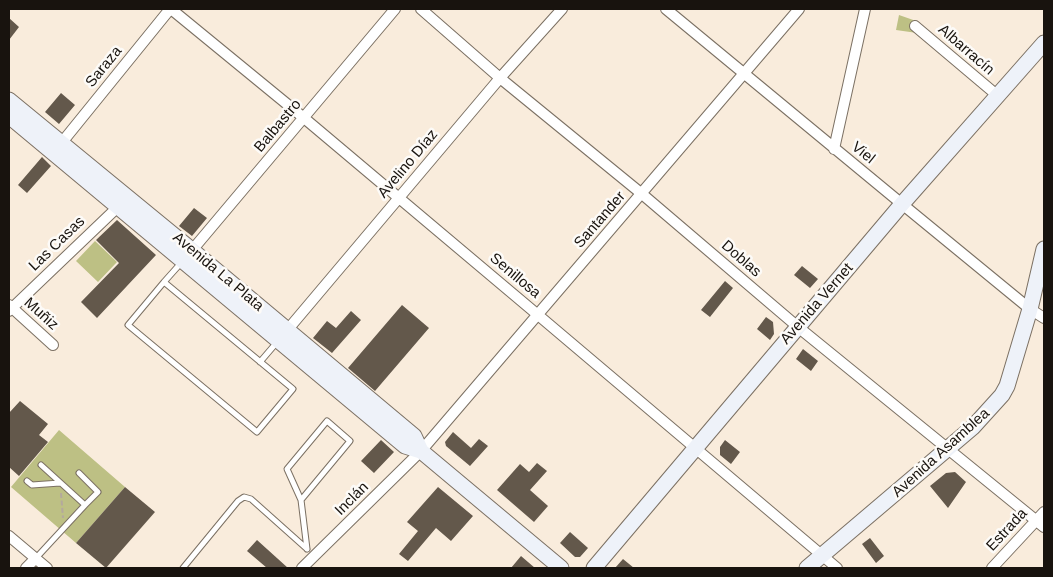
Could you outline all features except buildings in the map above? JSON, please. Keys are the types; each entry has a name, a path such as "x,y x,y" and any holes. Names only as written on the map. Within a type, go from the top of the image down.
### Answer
{"main road":[{"name":"Avenida Vernet","path":"594,568 902,204 1044,43"},
{"name":"Avenida La Plata","path":"10,107 283,335 405,446 422,451 561,568"},
{"name":"Avenida Asamblea","path":"807,568 973,427 1002,395 1007,386 1030,309 1040,283 1044,249"}],"street":[{"name":"Senillosa","path":"170,9 304,118 837,568"},
{"name":"Saraza","path":"57,148 170,9"},
{"name":"Balbastro","path":"188,256 395,9"},
{"name":"Doblas","path":"421,9 500,78 642,194 798,327 1040,524"},
{"name":"Avelino Díaz","path":"283,335 500,78 562,9"},
{"name":"Viel","path":"666,9 834,149 1030,309 1044,318"},
{"name":"Santander","path":"422,451 799,9"},
{"path":"834,149 865,9"},
{"name":"Albarracín","path":"916,26 998,96"},
{"name":"Las Casas","path":"10,308 123,202"},
{"name":"Muñiz","path":"10,308 53,345"},
{"name":"Inclán","path":"310,564 422,451"},
{"name":"Estrada","path":"992,568 1040,524 1044,512"},
{"path":"9,536 47,568"},
{"path":"26,568 35,559"}],"lane":[{"path":"164,282 293,389 257,432 128,325 164,282 188,256"},
{"path":"260,362 283,335"},
{"path":"301,500 350,441 327,422 288,469 301,500 310,564"},
{"path":"41,466 84,506"},
{"path":"35,559 98,492 78,473"},
{"path":"27,481 32,485 60,483"},
{"path":"183,568 238,501 244,497 250,499 307,549"}],"path":[{"path":"60,483 63,528"}],"green space":[{"path":"899,15 919,22 917,33 896,30"},
{"path":"95,241 117,262 98,282 76,261"},
{"path":"59,430 125,487 76,543 11,487"}]}
